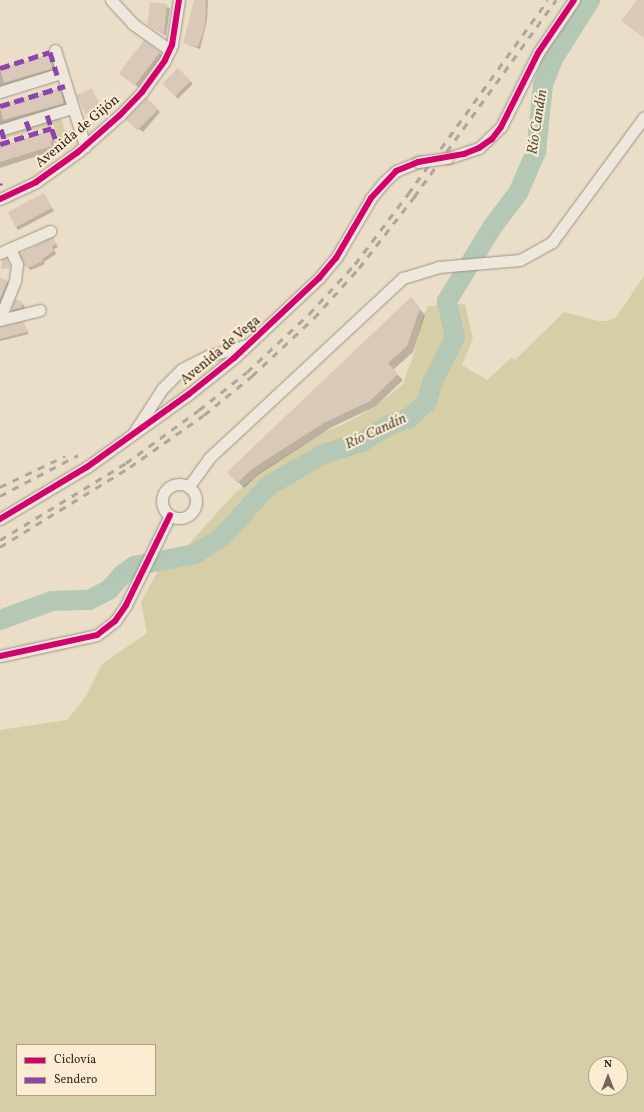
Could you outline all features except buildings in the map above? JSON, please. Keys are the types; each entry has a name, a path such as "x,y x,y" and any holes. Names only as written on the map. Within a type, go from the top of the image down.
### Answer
{"street":[{"path":"111,0 133,24 170,50"},
{"name":"Avenida de Gijón","path":"0,199 36,182 85,146 120,115 142,92 156,74 170,50 179,0"},
{"name":"Avenida de Vega","path":"0,519 87,467 132,436 189,394 249,344 301,296 336,258 371,198 396,171 418,162 448,158 479,148 501,127 538,53 574,0"},
{"path":"54,50 85,146"},
{"path":"0,92 61,73"},
{"path":"0,130 72,108"},
{"path":"189,486 209,458 403,278 438,267 502,263 527,257 552,242 644,117"},
{"path":"0,319 15,281 17,264 2,251 50,231"},
{"path":"0,319 40,310"},
{"path":"132,436 162,389 182,369 208,356 249,344"},
{"path":"173,485 189,486 196,496 195,507 192,512 181,518 170,515 162,502 165,491 173,485"},
{"path":"0,656 97,635 116,622 134,589 170,515"}],"shaded area":[{"path":"60,115 68,139 59,142 51,118"},
{"path":"47,118 49,126 33,131 31,124"},
{"path":"25,125 27,133 6,138 4,130"},
{"path":"644,276 644,1112 0,1112 0,730 67,720 86,696 102,664 147,633 141,602 159,569 187,546 234,494 260,472 323,432 342,425 376,406 403,384 413,356 422,320 428,306 465,304 473,339 462,365 487,380 511,358 515,360 564,312 598,321 606,321 616,317"}],"waterway":[{"name":"Río Candín","path":"0,620 52,601 89,600 109,590 123,574 134,566 195,554 221,538 268,486 323,454 362,442 388,426 409,418 427,402 432,383 455,337 447,301 493,226 518,193 536,152 543,85 553,59 590,0"}],"railway":[{"path":"0,540 126,463 199,410 247,372 309,314 355,264 408,194 548,0"},
{"path":"0,547 130,467 204,415 252,376 314,318 359,268 414,197 556,0"},
{"path":"0,496 78,455"},
{"path":"0,487 65,456"}],"marked path":[{"path":"0,68 50,52 57,75"},
{"path":"0,106 65,86"},
{"path":"47,115 58,147"},
{"path":"26,121 31,134"},
{"path":"0,144 52,128"},
{"path":"1,129 5,142"}],"cycle path":[{"path":"0,199 36,182 78,152 120,115 142,92 165,60 172,45 179,0"},
{"path":"0,519 87,467 189,394 234,358 319,278 336,258 371,198 396,171 418,162 464,154 479,148 492,139 501,127 538,53 574,0"},
{"path":"0,656 97,635 115,621 126,605 170,515"}]}
